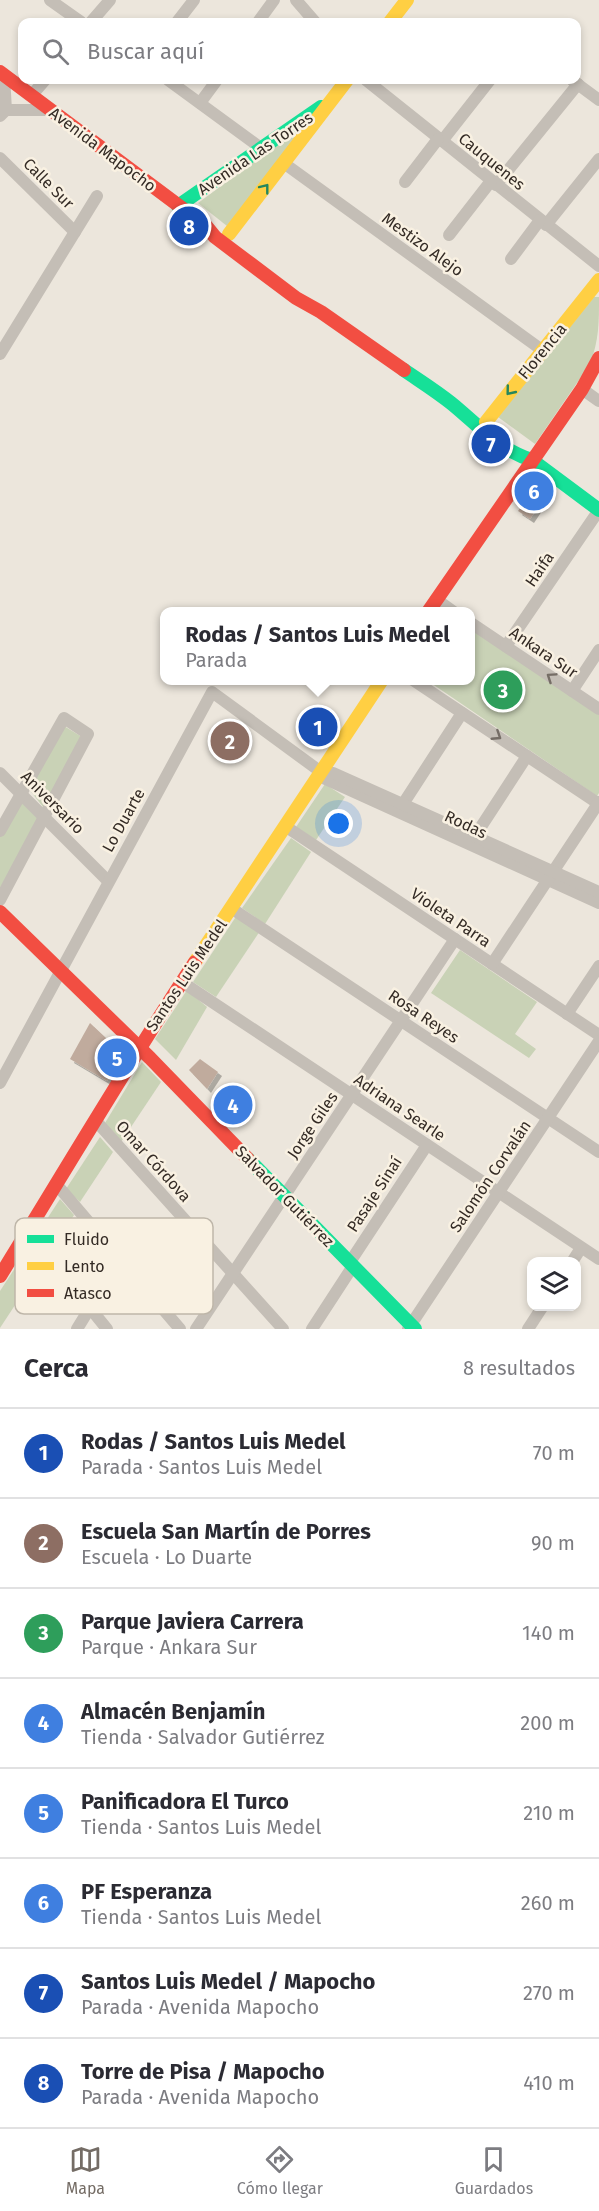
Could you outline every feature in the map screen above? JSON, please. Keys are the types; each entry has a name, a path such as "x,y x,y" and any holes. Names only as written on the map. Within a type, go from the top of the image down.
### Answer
{"main road":[{"path":"393,18 407,0"},
{"name":"Avenida Mapocho","path":"2,74 206,226 219,240 296,298 321,312 487,428 519,456 532,460 599,510"},
{"name":"Avenida Las Torres","path":"229,234 285,164 344,84"},
{"name":"Avenida Las Torres","path":"178,206 332,100"},
{"name":"Avenida Mapocho","path":"206,226 219,228 229,234 297,286 321,312"},
{"name":"Florencia","path":"487,428 542,350 599,280"},
{"path":"431,607 582,389 599,358"},
{"name":"Santos Luis Medel","path":"36,1218 139,1047 379,685"},
{"name":"Salvador Gutiérrez","path":"0,912 139,1047 411,1327"},
{"name":"Santos Luis Medel","path":"0,1276 15,1252"}],"street":[{"path":"50,0 75,18"},
{"path":"94,18 110,0"},
{"path":"180,18 194,0"},
{"path":"261,18 274,0"},
{"path":"296,0 312,18"},
{"path":"2,74 3,113 51,111"},
{"path":"31,96 42,84"},
{"path":"174,84 261,148"},
{"path":"200,103 214,84"},
{"name":"Cauquenes","path":"371,84 599,266"},
{"path":"405,182 487,84"},
{"path":"449,235 573,84"},
{"path":"578,84 599,100"},
{"path":"511,259 599,159"},
{"name":"Calle Sur","path":"1,160 75,232"},
{"name":"Mestizo Alejo","path":"285,164 542,350"},
{"path":"0,354 97,196"},
{"path":"582,389 599,401"},
{"name":"Haifa","path":"506,646 599,510"},
{"path":"436,599 447,607"},
{"name":"Ankara Sur","path":"475,626 599,710"},
{"path":"572,691 599,650"},
{"path":"419,685 599,803 492,964"},
{"name":"Lo Duarte","path":"0,1083 212,692 320,774"},
{"path":"403,804 462,713"},
{"path":"0,831 64,718 88,734 0,900"},
{"path":"475,836 527,756"},
{"name":"Aniversario","path":"0,773 108,881"},
{"name":"Rodas","path":"320,774 333,773 475,836 599,903"},
{"name":"Rodas","path":"320,774 550,876 599,892"},
{"name":"Violeta Parra","path":"285,826 599,1035"},
{"name":"Rosa Reyes","path":"231,908 599,1152"},
{"name":"Jorge Giles","path":"213,1303 455,939"},
{"path":"567,1014 599,966"},
{"name":"Adriana Searle","path":"182,982 599,1259"},
{"name":"Salomón Corvalán","path":"411,1327 599,1041"},
{"name":"Omar Córdova","path":"96,1121 183,1218"},
{"name":"Pasaje Sinaí","path":"312,1329 427,1145"},
{"path":"57,1185 85,1218"},
{"path":"575,1257 581,1248"},
{"name":"Omar Córdova","path":"213,1251 283,1329"},
{"path":"533,1327 541,1311"},
{"path":"77,1329 86,1314"},
{"path":"95,1314 107,1329"},
{"path":"167,1314 180,1329"},
{"name":"Jorge Giles","path":"196,1329 206,1314"}],"green space":[{"path":"307,123 227,226 198,203"},
{"path":"594,297 599,297 599,323 590,364 535,444 498,417"},
{"path":"475,631 599,715 599,793 597,796 434,685 475,685"},
{"path":"64,726 82,737 43,807 28,788"},
{"path":"325,784 345,797 316,840 296,827"},
{"path":"20,798 41,817 0,888 0,835"},
{"path":"291,838 311,852 265,924 242,908"},
{"path":"237,915 260,931 216,997 193,982"},
{"path":"460,950 537,1002 515,1034 536,1049 529,1058 431,993"},
{"path":"187,990 207,1007 176,1060 155,1039"},
{"path":"142,1062 161,1082 121,1142 105,1123"},
{"path":"100,1137 113,1152 80,1202 66,1189"},
{"path":"60,1199 74,1215 72,1218 48,1218"},
{"path":"15,1268 15,1305 0,1328 0,1291"}],"building":[{"path":"534,487 546,495 530,519 518,511"},
{"path":"90,1023 123,1054 107,1081 70,1059"},
{"path":"200,1059 218,1072 207,1089 189,1070"}],"traffic: fast":[{"path":"178,206 321,107"},
{"path":"404,370 445,399 489,436 509,450 532,460 599,510"},
{"path":"248,1159 415,1329"}],"traffic: slow":[{"path":"393,18 407,0"},
{"path":"229,234 344,84"},
{"path":"486,422 599,280"},
{"path":"195,962 379,685"}],"traffic: jam":[{"path":"0,72 206,226 215,237 296,298 321,312 404,370"},
{"path":"431,607 582,389 599,358"},
{"path":"0,912 150,1058 248,1159"},
{"path":"36,1218 195,962"},
{"path":"0,1276 15,1252"}],"place":[{"name":"Torre de Pisa / Mapocho","path":"189,226"},
{"name":"Santos Luis Medel / Mapocho","path":"491,444"},
{"name":"PF Esperanza","path":"534,491"},
{"name":"Parque Javiera Carrera","path":"503,690"},
{"name":"Rodas / Santos Luis Medel","path":"318,727"},
{"name":"Escuela San Martín de Porres","path":"230,741"},
{"name":"Panificadora El Turco","path":"117,1058"},
{"name":"Almacén Benjamín","path":"233,1105"}]}
